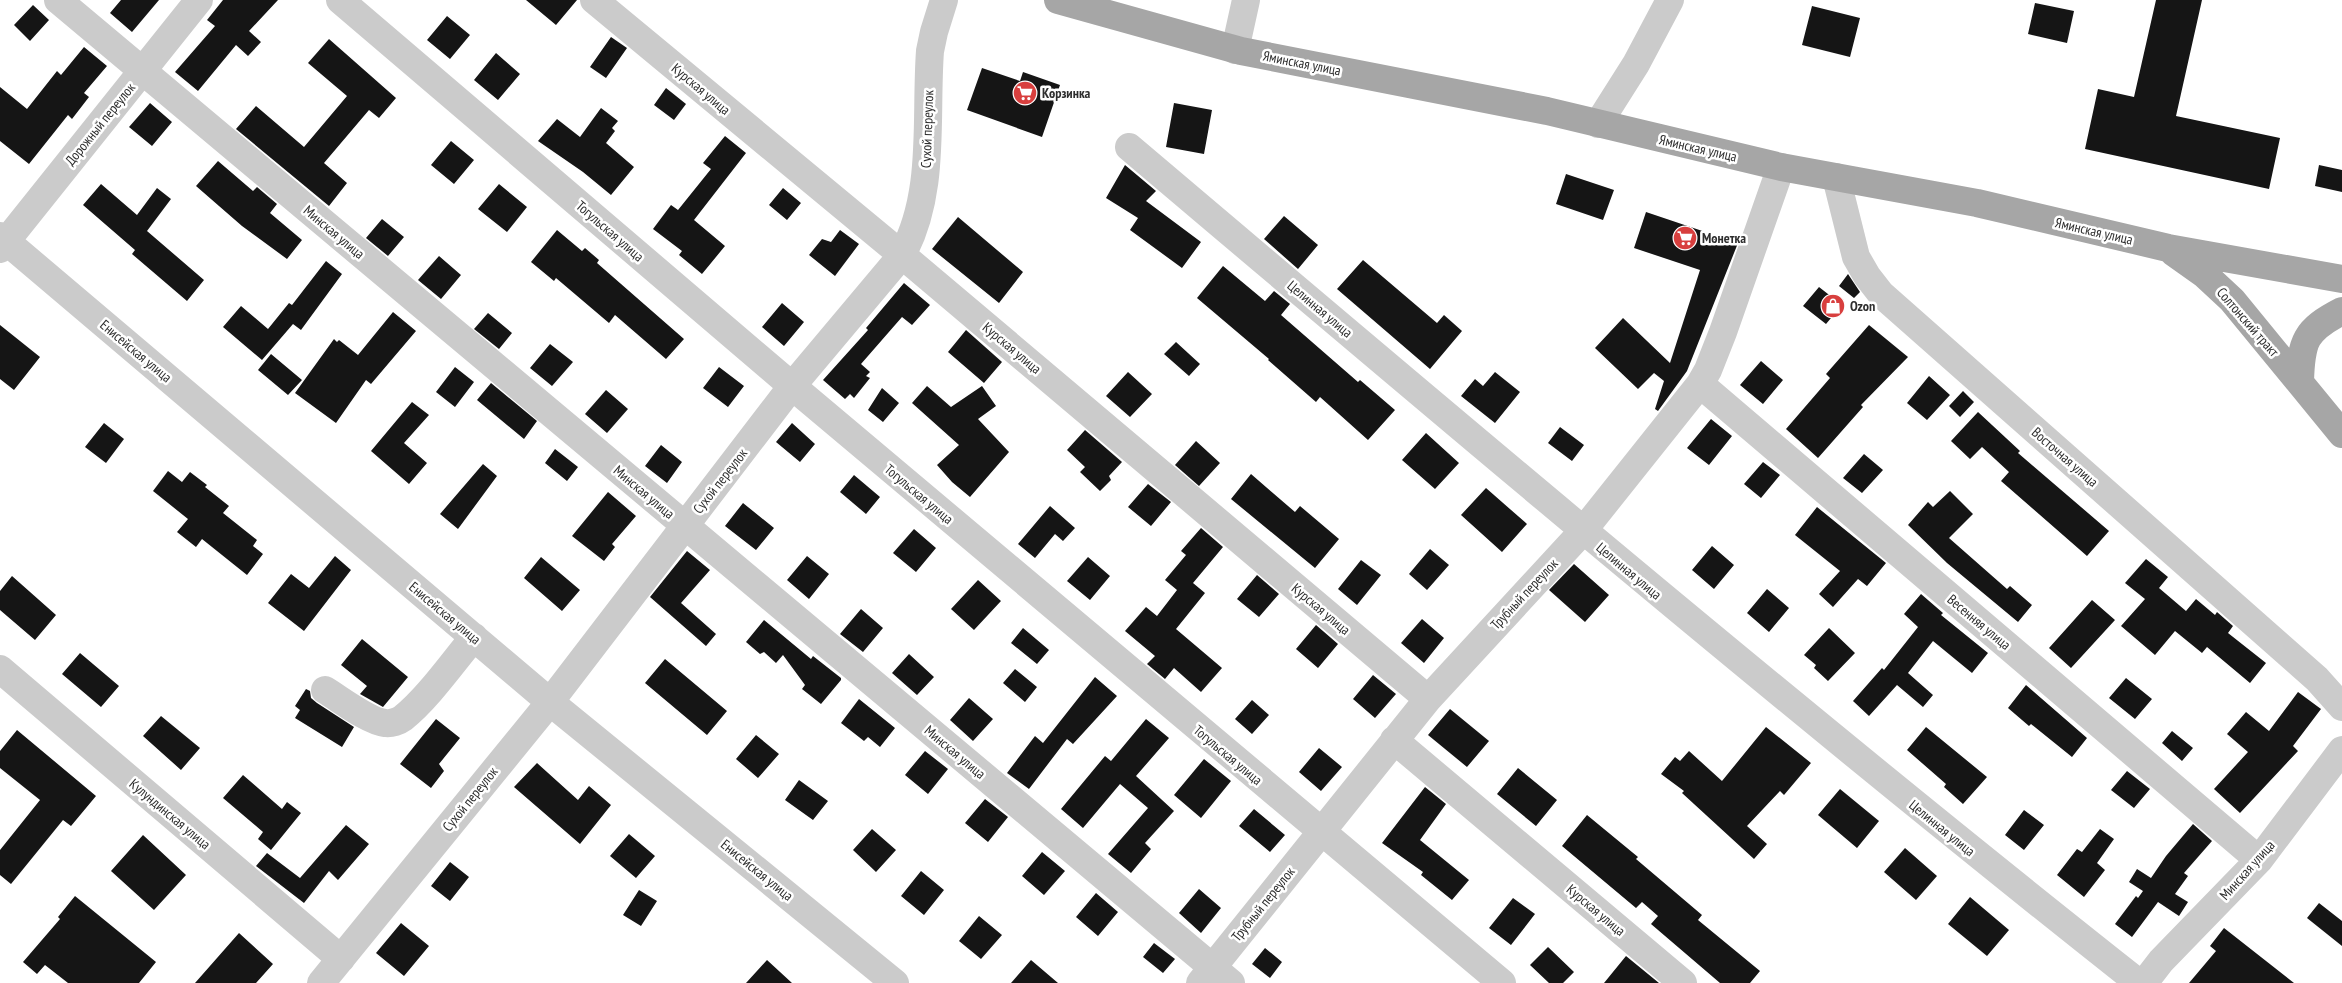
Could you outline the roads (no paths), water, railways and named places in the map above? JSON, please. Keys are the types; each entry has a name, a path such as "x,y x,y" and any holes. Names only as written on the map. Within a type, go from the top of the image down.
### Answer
{"main road":[{"name":"Яминская улица","path":"1068,1 1235,50 1547,111 1781,167 1977,204 2168,248 2342,279"},
{"name":"Солтонский тракт","path":"2168,248 2204,274 2232,300 2342,434"},
{"path":"2300,382 2300,353 2308,336 2324,320 2342,311"}],"street":[{"name":"Минская улица","path":"58,0 685,526 1215,978"},
{"name":"Дорожный переулок","path":"2,242 199,0"},
{"name":"Тогульская улица","path":"340,0 792,386 1320,832 1502,983"},
{"name":"Курская улица","path":"594,0 902,255 1428,699"},
{"name":"Сухой переулок","path":"321,983 550,702 792,386 902,255 909,242 923,192 927,164 930,51 944,0"},
{"path":"1235,50 1246,0"},
{"path":"1598,124 1636,64 1670,0"},
{"name":"Целинная улица","path":"1129,147 1582,532 1845,749 2139,983"},
{"name":"Трубный переулок","path":"1215,978 1320,832 1394,740 1428,699 1582,532 1700,384 1708,370 1723,332 1781,167"},
{"name":"Восточная улица","path":"1836,176 1856,257 1867,276 1881,294 2317,679 2342,707"},
{"name":"Енисейская улица","path":"2,242 881,979"},
{"name":"Весенняя улица","path":"1700,384 2259,860"},
{"path":"324,690 384,723 394,722 402,719 419,702 474,637"},
{"name":"Кулундинская улица","path":"0,669 341,959"},
{"name":"Курская улица","path":"1394,740 1683,983"},
{"name":"Минская улица","path":"2144,983 2161,961 2259,860 2342,750"}],"place":[{"name":"Корзинка","path":"1025,93"},
{"name":"Монетка","path":"1685,238"},
{"name":"Ozon","path":"1833,306"}]}
